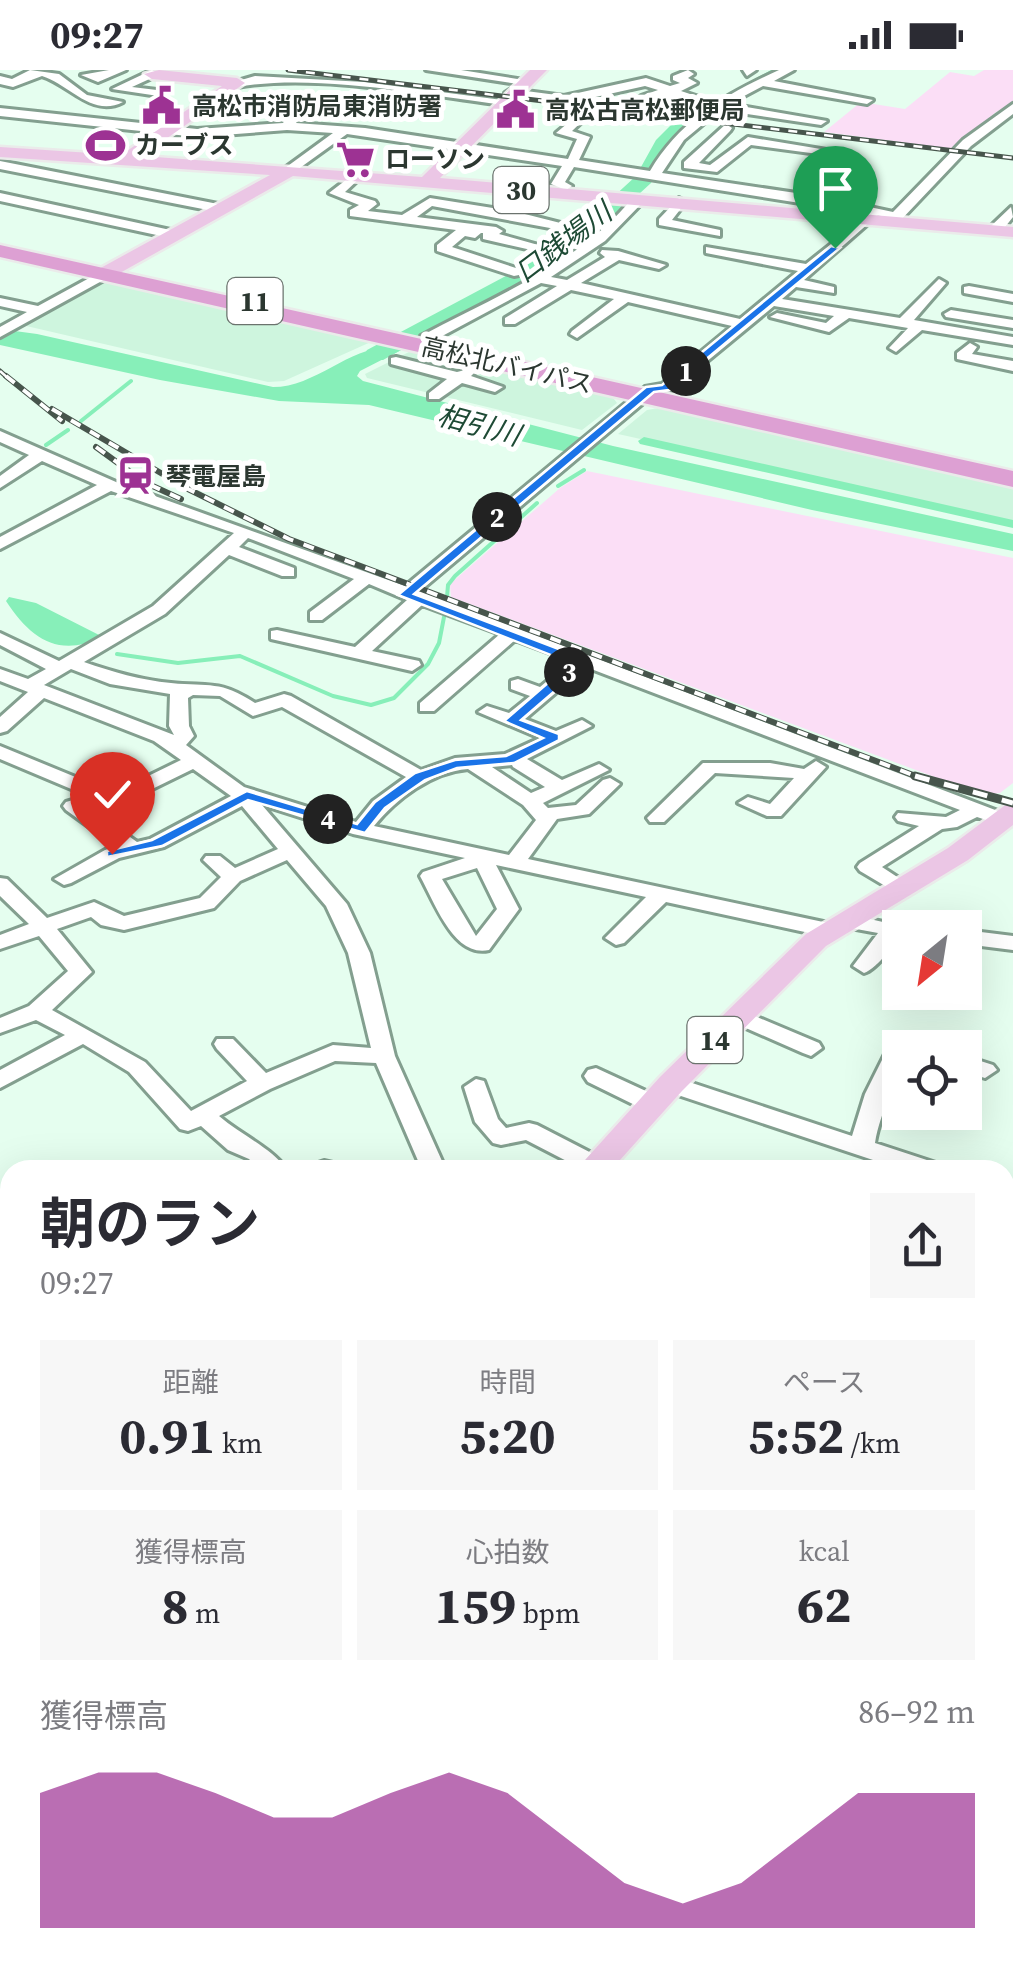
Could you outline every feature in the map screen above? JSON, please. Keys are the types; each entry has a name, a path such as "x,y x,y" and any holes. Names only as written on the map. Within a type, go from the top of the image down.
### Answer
{"highway":[{"name":"高松北バイパス","path":"0,247 1013,479"},
{"name":"高松北バイパス","path":"407,342 1013,471"}],"main road":[{"name":"30","path":"426,182 462,146 510,85 538,70"},
{"path":"146,72 236,83"},
{"path":"125,160 236,83"},
{"path":"0,152 426,182"},
{"path":"109,272 290,171"},
{"name":"30","path":"426,182 628,202 679,202 1004,230"},
{"name":"14","path":"601,1160 738,1016 838,926 904,888 1008,816"}],"street":[{"path":"87,76 98,78 120,70"},
{"path":"746,70 768,81 867,100"},
{"path":"494,386 460,378 407,342 538,278 591,242 651,175 676,136 719,106 788,70"},
{"path":"0,80 13,83 39,71 56,76 84,98 117,102"},
{"path":"146,72 118,89 161,94"},
{"path":"405,74 428,73 510,85 564,100 646,82 704,103"},
{"path":"647,102 644,100 691,83 676,78 688,74"},
{"path":"236,83 260,75 369,86 510,85"},
{"path":"229,131 369,86"},
{"path":"75,119 84,98 100,88 122,87"},
{"path":"748,91 836,105"},
{"path":"339,97 390,108 407,100 414,102"},
{"path":"719,106 821,121"},
{"path":"0,112 169,130 229,131 287,126 344,131 854,207 886,213 894,219 967,143 1013,108"},
{"path":"287,126 300,110"},
{"path":"566,186 557,184 567,163 582,150 584,137 562,133 587,112"},
{"path":"726,128 689,165 712,169 748,141 833,152"},
{"path":"290,171 344,131"},
{"path":"0,165 224,208"},
{"path":"683,180 697,166"},
{"path":"355,176 336,193 370,204 355,212 492,234 549,250"},
{"path":"492,234 542,192"},
{"path":"0,197 175,235"},
{"path":"405,219 430,202 577,229"},
{"path":"628,202 664,222 715,233"},
{"path":"664,222 679,202"},
{"path":"1004,230 1011,211"},
{"path":"359,653 411,597 566,460 647,393 666,388 872,218"},
{"path":"442,248 465,230"},
{"path":"591,242 602,245 594,250 659,265"},
{"path":"424,243 514,272"},
{"path":"710,250 809,269"},
{"path":"510,321 618,256"},
{"path":"3,331 109,272"},
{"path":"538,278 742,324"},
{"path":"793,282 829,290"},
{"path":"896,348 929,304 955,286 1013,298"},
{"path":"955,286 957,315 1013,324"},
{"path":"596,323 625,298"},
{"path":"770,301 1013,341"},
{"path":"0,302 38,310"},
{"path":"756,312 829,328 846,313"},
{"path":"970,347 962,356 1013,366"},
{"path":"434,396 483,359"},
{"path":"0,437 110,485 245,532 830,756 975,810 1008,816"},
{"path":"0,484 43,453"},
{"path":"0,464 20,470"},
{"path":"0,544 110,485"},
{"path":"16,684 66,666 159,610 245,532"},
{"path":"226,548 288,572"},
{"path":"316,616 364,579"},
{"path":"276,635 412,664"},
{"path":"426,707 510,635"},
{"path":"0,638 66,666 117,680 224,691 253,710 284,700 420,776"},
{"path":"511,721 581,662"},
{"path":"0,727 34,699 16,684"},
{"path":"16,684 176,744 247,795 360,830 661,895 838,926 882,929"},
{"path":"518,685 543,694"},
{"path":"176,744 184,736 179,726 179,695 187,690"},
{"path":"487,712 554,737"},
{"path":"360,830 380,805 420,776 472,762 509,760 582,726"},
{"path":"754,759 768,754 786,739"},
{"path":"0,752 83,801 136,850"},
{"path":"748,803 774,812 806,775 830,756"},
{"path":"83,801 196,760"},
{"path":"472,762 537,808 547,820 513,864"},
{"path":"520,764 560,788"},
{"path":"657,818 710,767 738,770 776,766 806,775"},
{"path":"537,808 560,788 604,777 582,810"},
{"path":"64,878 112,854 136,850 247,795"},
{"path":"247,795 252,806 336,904 358,953 384,1056 430,1160"},
{"path":"537,808 582,810 603,820"},
{"path":"905,817 950,823 975,810"},
{"path":"904,888 867,866 938,823"},
{"path":"0,942 94,909 119,923 207,903 234,876 290,850"},
{"path":"484,859 508,909 474,942 430,876 484,859"},
{"path":"213,860 234,876"},
{"path":"0,884 44,927 81,972 37,1011 0,1026"},
{"path":"616,938 661,895"},
{"path":"982,939 1013,943"},
{"path":"864,966 882,946"},
{"path":"37,1011 137,1067 188,1122 262,1083 333,1053 384,1056"},
{"path":"738,1016 811,1048"},
{"path":"0,1080 81,1036"},
{"path":"225,1044 262,1083"},
{"path":"862,1148 868,1112 882,1075"},
{"path":"596,1076 899,1160"},
{"path":"476,1088 488,1122 501,1137 530,1131 580,1160"},
{"path":"203,1115 236,1144 258,1153 262,1160"}],"shaded area":[{"path":"984,70 1013,70 1013,104 996,112 954,149 824,132 861,102 905,109 950,72 974,76"},
{"path":"114,282 373,341 284,381 268,382 22,325 103,283"},
{"path":"413,350 611,395 617,403 582,430 367,378 365,374"},
{"path":"664,407 1013,485 1013,522 618,434 647,410"},
{"path":"587,471 1013,558 1013,783 1000,793 983,795 451,597 450,584 560,488"}],"water":[{"name":"相引川","path":"0,329 273,387 307,379 370,350 403,349 357,376 363,381 613,446 1013,534 1013,551 812,510 369,405 279,401 0,345"},
{"path":"9,597 36,603 103,637 72,646 47,641 25,626 6,601"}],"waterway":[{"name":"口銭場川","path":"375,355 541,265 594,225 644,179 665,140 678,128 783,70"},
{"path":"81,421 131,381"},
{"path":"46,445 68,430"},
{"path":"644,441 1013,524"},
{"path":"558,486 584,470"},
{"path":"447,597 448,585 455,576 537,503"},
{"path":"117,654 178,663 240,656 333,696 371,705 394,698 428,664 439,643 444,617"}],"railway":[{"path":"288,70 1013,158"},
{"path":"0,371 9,379"},
{"path":"6,376 62,421"},
{"path":"52,409 188,489 289,539 918,777"},
{"path":"96,447 144,482 181,499"},
{"path":"918,777 1013,803"}],"place":[{"name":"高松市消防局東消防署","path":"162,106"},
{"name":"高松古高松郵便局","path":"515,110"},
{"name":"カーブス","path":"105,145"},
{"name":"ローソン","path":"355,159"},
{"name":"琴電屋島","path":"136,476"}],"route":[{"path":"112,854 157,843 247,795 360,830 380,805 420,776 455,764 509,760 554,737 511,721 581,662 405,595 650,390 666,388 835,248"}]}
